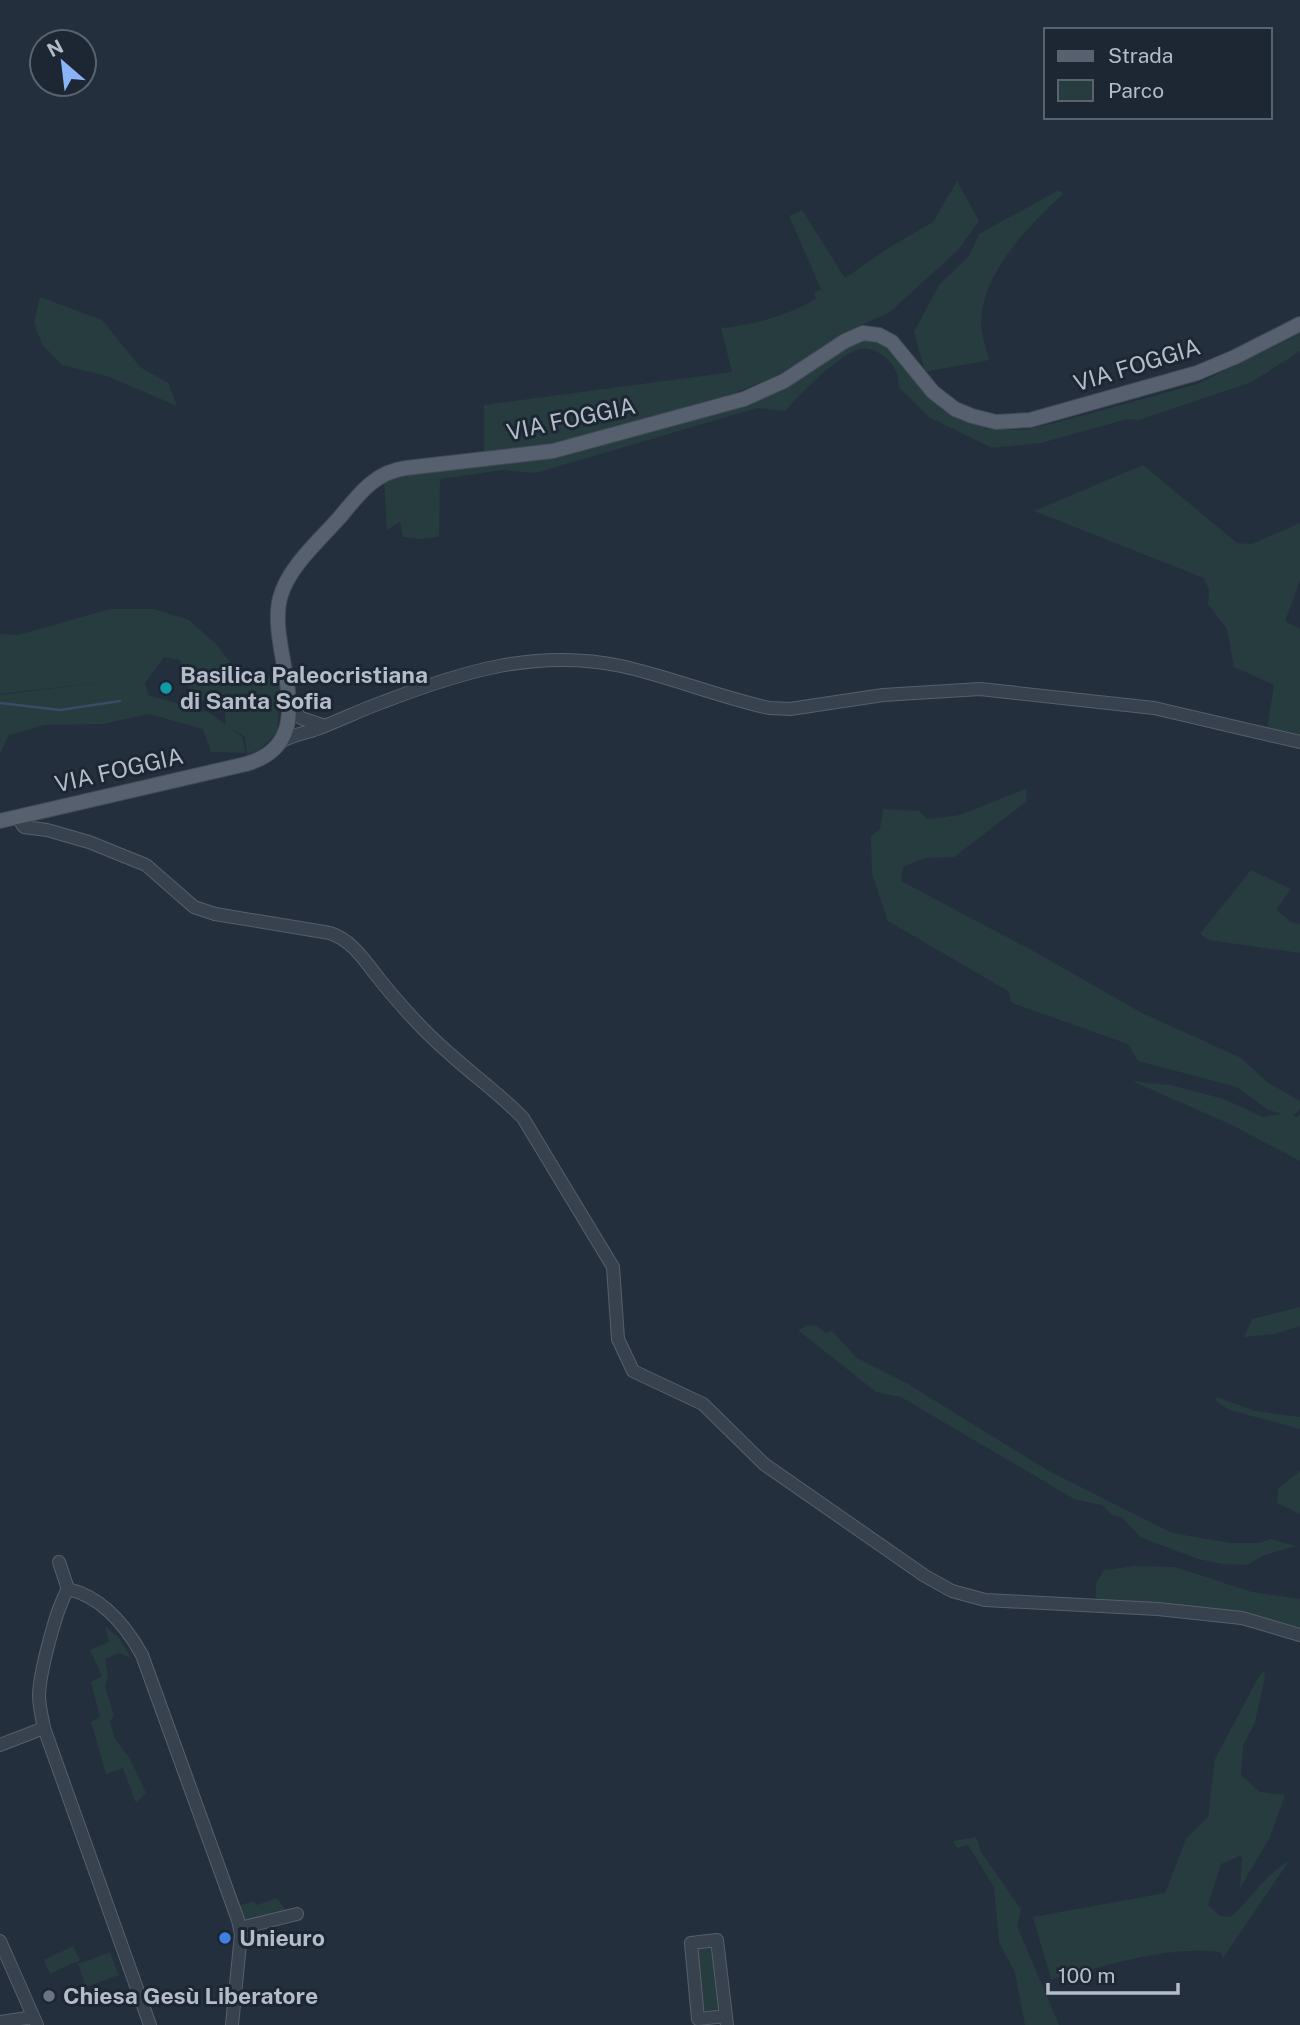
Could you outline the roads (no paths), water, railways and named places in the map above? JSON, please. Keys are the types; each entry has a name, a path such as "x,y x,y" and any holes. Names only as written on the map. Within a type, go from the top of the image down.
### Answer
{"main road":[{"name":"VIA FOGGIA","path":"0,821 246,764 268,754 279,743 288,722 289,705 277,622 281,593 303,559 357,497 374,479 390,471 553,451 732,402 784,381 845,341 863,333 879,335 892,342 933,392 949,405 979,418 1009,423 1030,420 1196,373 1235,357 1300,324"}],"street":[{"path":"288,722 302,726 322,725 481,668 526,662 582,660 621,666 769,708 790,709 883,695 979,689 1154,708 1300,742"},
{"path":"289,705 302,726"},
{"path":"279,743 302,726"},
{"path":"17,817 24,827 52,831 89,842 146,865 194,907 215,914 330,933 344,938 404,1010 449,1054 505,1099 523,1118 613,1267 618,1339 633,1371 703,1404 764,1464 925,1576 952,1591 985,1600 1157,1609 1242,1618 1300,1636"},
{"path":"59,1562 68,1589 61,1602 41,1681 40,1707 44,1728 150,2025"},
{"path":"68,1589 83,1594 116,1618 132,1636 142,1656 240,1927 232,2025"},
{"path":"0,1745 44,1728"},
{"path":"240,1927 298,1914"},
{"path":"717,1940 727,2020 698,2019 691,1943 717,1940"},
{"path":"0,1941 35,2021 0,2022"}],"waterway":[{"path":"0,703 60,710 120,701"}],"place":[{"name":"Basilica Paleocristiana di Santa Sofia","path":"166,688"},
{"name":"Unieuro","path":"225,1938"},
{"name":"Chiesa Gesù Liberatore","path":"49,1996"}]}
